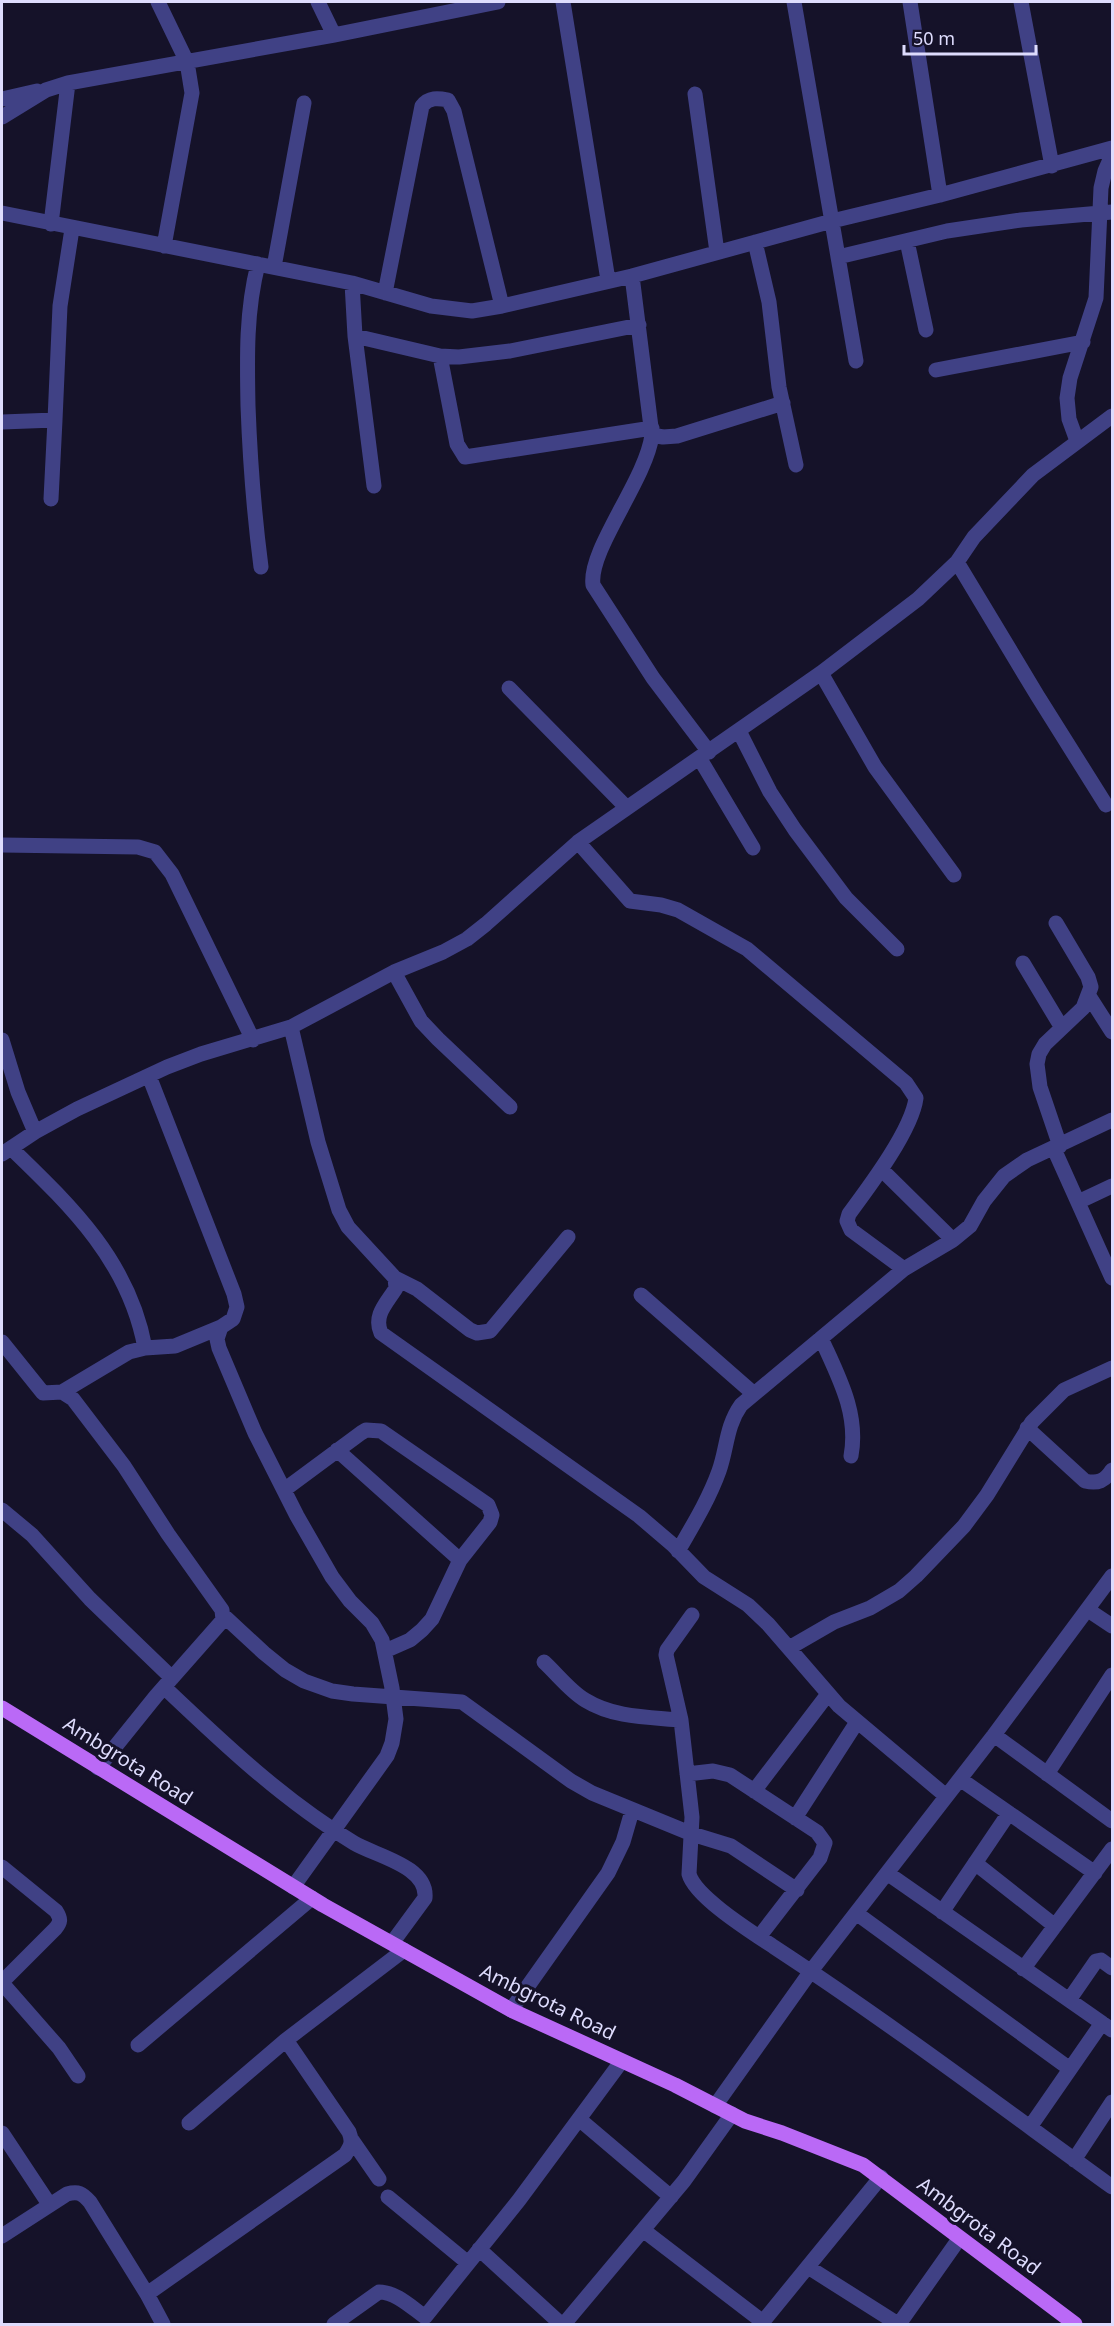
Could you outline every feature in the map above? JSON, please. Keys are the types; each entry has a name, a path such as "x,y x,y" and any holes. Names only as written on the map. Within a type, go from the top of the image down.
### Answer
{"main road":[{"name":"Ambgrota Road","path":"2,1708 293,1887 511,2010 675,2085 732,2115 869,2168 1070,2323"}],"street":[{"path":"158,2 187,62 192,93 164,246"},
{"path":"318,2 334,35"},
{"path":"2,99 68,83 334,35 495,2"},
{"path":"563,2 608,280"},
{"path":"794,2 856,361"},
{"path":"910,2 940,195"},
{"path":"1022,2 1052,166"},
{"path":"51,224 68,83"},
{"path":"2,117 46,90"},
{"path":"695,94 717,252"},
{"path":"385,293 422,106 430,99 448,99 454,111 502,306"},
{"path":"274,267 304,103"},
{"path":"2,213 72,229 352,283 452,310 472,311 632,276 832,220 940,195 1113,148"},
{"path":"1077,441 1069,419 1067,398 1070,378 1096,298 1106,213 1101,188 1105,171 1113,155"},
{"path":"838,257 975,227 1106,213"},
{"path":"51,499 60,306 72,229"},
{"path":"907,241 926,330"},
{"path":"755,242 769,302 783,403 796,465"},
{"path":"258,264 250,302 247,347 250,461 261,567"},
{"path":"632,276 652,431 650,451 599,554 592,578 593,585 705,756 753,848"},
{"path":"352,283 354,328 374,486"},
{"path":"354,328 440,356 459,357 510,351 639,325"},
{"path":"936,370 1083,342"},
{"path":"440,356 457,444 465,457 652,431 663,437 677,436 783,403"},
{"path":"145,1348 137,1313 101,1244 67,1202 6,1151 77,1109 184,1059 254,1040 291,1027 394,972 443,952 467,939 578,842 705,756 821,673 918,599 957,562 974,537 1033,475 1113,416"},
{"path":"2,422 55,420"},
{"path":"957,562 1036,696 1106,805"},
{"path":"821,673 875,767 954,875"},
{"path":"509,688 627,808"},
{"path":"739,731 771,792 795,830 846,898 897,948"},
{"path":"578,842 630,901 678,910 747,949 906,1083 916,1098 915,1104 890,1155 849,1214 848,1226 904,1269"},
{"path":"2,845 138,847 156,852 172,874 254,1040"},
{"path":"1056,923 1088,977 1091,987 1083,1008 1045,1044 1039,1054 1037,1064 1040,1087 1057,1147 1078,1202 1113,1278"},
{"path":"1023,963 1062,1028"},
{"path":"394,972 421,1021 510,1107"},
{"path":"1089,996 1113,1032"},
{"path":"291,1027 318,1142 339,1210 348,1227 394,1278 417,1289 470,1330 477,1333 490,1332 568,1237"},
{"path":"2,1040 11,1071 35,1132"},
{"path":"2,1342 43,1393 62,1392 112,1360 129,1352 145,1348 175,1346 221,1327 236,1313 234,1294 149,1076"},
{"path":"678,1551 699,1514 720,1469 733,1417 741,1406 904,1269 953,1240 970,1226 984,1201 1004,1176 1027,1160 1113,1120"},
{"path":"881,1169 953,1240"},
{"path":"1078,1202 1113,1185"},
{"path":"394,1278 396,1288 379,1314 381,1333 597,1484 639,1516 704,1576 755,1611 828,1694 857,1722 946,1796"},
{"path":"641,1294 754,1394"},
{"path":"221,1327 217,1339 226,1370 284,1490 332,1576 372,1623 385,1651 396,1719 387,1756 293,1887"},
{"path":"821,1338 851,1412 854,1438 851,1456"},
{"path":"789,1648 834,1622 870,1608 898,1591 916,1576 964,1526 987,1495 1027,1428 1064,1390 1113,1368"},
{"path":"62,1392 73,1399 124,1466 168,1534 217,1600 224,1616 285,1670 304,1681 332,1691 462,1702 571,1781 592,1793 692,1834 731,1846 797,1890"},
{"path":"1027,1428 1085,1481 1101,1482 1113,1470"},
{"path":"284,1490 366,1430 381,1431 483,1500 491,1510 490,1522 460,1560 432,1618 410,1640 385,1651"},
{"path":"338,1450 460,1560"},
{"path":"2,1510 32,1535 243,1761 333,1830 360,1846 403,1866 420,1878 423,1883 425,1898 398,1947 189,2123"},
{"path":"715,2106 811,1971 994,1735 1113,1576"},
{"path":"1088,1610 1113,1626"},
{"path":"692,1615 667,1650 666,1655 681,1720 687,1774 692,1834 689,1862 691,1881 717,1906 759,1937 951,2068 1113,2187"},
{"path":"98,1768 224,1616"},
{"path":"544,1662 584,1699 606,1711 681,1720"},
{"path":"1047,1774 1113,1676"},
{"path":"754,1791 828,1694"},
{"path":"795,1818 857,1722"},
{"path":"994,1735 1113,1821"},
{"path":"687,1774 720,1772 730,1775 817,1832 825,1843 820,1858 759,1937"},
{"path":"960,1779 1095,1873"},
{"path":"511,2010 609,1873 624,1842 632,1810"},
{"path":"942,1912 1009,1813"},
{"path":"1023,1969 1113,1849"},
{"path":"975,1863 1055,1926"},
{"path":"2,1867 56,1911 60,1918 60,1924 2,1983 59,2048 78,2076"},
{"path":"887,1873 1108,2026 1070,2069 1030,2127"},
{"path":"138,2045 312,1898"},
{"path":"856,1913 1070,2069"},
{"path":"1069,2000 1096,1961 1101,1960 1113,1968"},
{"path":"286,2040 379,2179"},
{"path":"334,2325 379,2292 394,2295 429,2321 468,2263 519,2200 621,2062"},
{"path":"1074,2160 1113,2102"},
{"path":"479,2249 563,2325 670,2197 732,2115"},
{"path":"579,2119 670,2197"},
{"path":"2,2133 49,2204"},
{"path":"147,2294 345,2155 351,2147 352,2140"},
{"path":"643,2230 762,2323 881,2177"},
{"path":"2,2236 67,2194 76,2192 83,2194 147,2294 163,2325"},
{"path":"388,2197 468,2263"},
{"path":"808,2267 898,2325 959,2239"}]}
